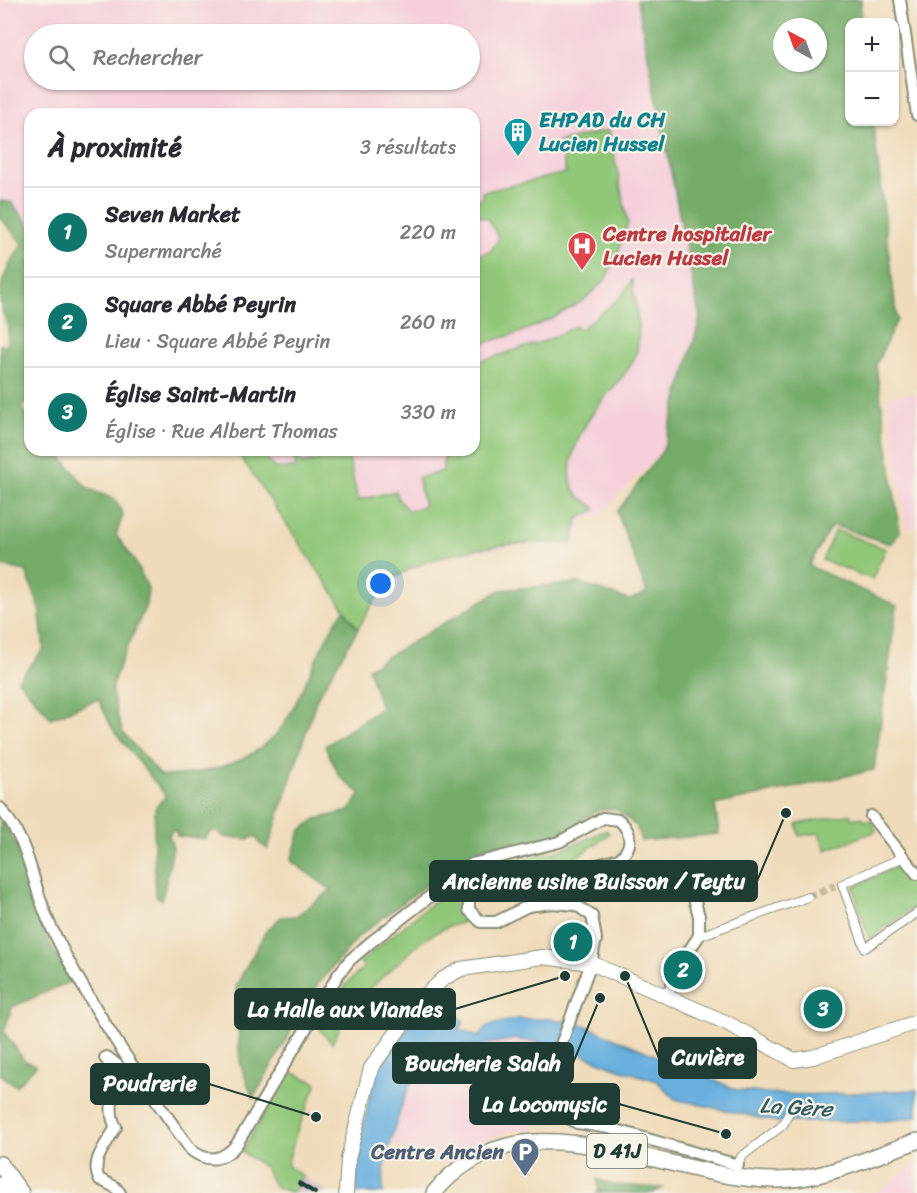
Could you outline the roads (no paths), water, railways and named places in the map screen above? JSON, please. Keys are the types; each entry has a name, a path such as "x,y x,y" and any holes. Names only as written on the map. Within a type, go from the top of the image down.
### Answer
{"main road":[{"path":"346,1193 348,1159 371,1068 403,1021 430,991 452,973 507,960 542,957 591,963 727,1023 794,1060 813,1057 917,1022"},
{"name":"D 41J","path":"434,1193 452,1174 476,1157 502,1147 533,1141 592,1145 726,1176 778,1180 829,1171 916,1142"},
{"path":"0,1164 21,1193"},
{"path":"0,1185 6,1193"}],"street":[{"path":"900,0 917,115"},
{"path":"0,808 24,844 37,895 53,931 110,1030 191,1150 206,1158 222,1158 237,1144 322,1000 338,975 357,954 472,864 559,842 603,818 611,818 624,825 629,835 628,850 619,859 538,881 484,883 472,891 468,903 469,910 476,919 490,922 541,903 576,905 592,916 596,929 591,963 571,1011 555,1061 503,1053 461,1057"},
{"path":"871,816 917,874"},
{"path":"904,857 839,885 864,950 917,913"},
{"path":"667,996 685,956 699,936 699,916 692,891 726,870"},
{"path":"699,936 808,897"},
{"path":"120,1193 116,1186 99,1179 96,1172 95,1162 116,1127 112,1120 113,1086 105,1058 107,1057 125,1071 136,1070"},
{"path":"547,1085 549,1098 555,1110 577,1123 609,1128 738,1165 741,1157 783,1125 795,1100"}],"water":[{"name":"La Gère","path":"437,992 464,1022 460,1029 480,1037 487,1026 516,1019 577,1022 737,1090 804,1094 917,1090 917,1117 886,1121 777,1122 675,1099 657,1081 613,1067 563,1046 515,1039 477,1046 440,1044 419,1067 404,1101 388,1151 383,1193 357,1193 357,1157 374,1076 415,1016"}],"tunnel":[{"path":"808,897 835,886"}],"railway":[{"path":"299,1183 315,1193"}],"place":[{"name":"EHPAD du CH Lucien Hussel","path":"518,158"},
{"name":"Centre hospitalier Lucien Hussel","path":"582,272"},
{"name":"Ancienne usine Buisson / Teytu","path":"786,813"},
{"name":"Seven Market","path":"573,942"},
{"name":"Square Abbé Peyrin","path":"683,970"},
{"name":"La Halle aux Viandes","path":"565,976"},
{"name":"Cuvière","path":"625,976"},
{"name":"Boucherie Salah","path":"600,998"},
{"name":"Église Saint-Martin","path":"823,1009"},
{"name":"Poudrerie","path":"316,1117"},
{"name":"La Locomysic","path":"726,1134"},
{"name":"Centre Ancien","path":"525,1178"}]}
